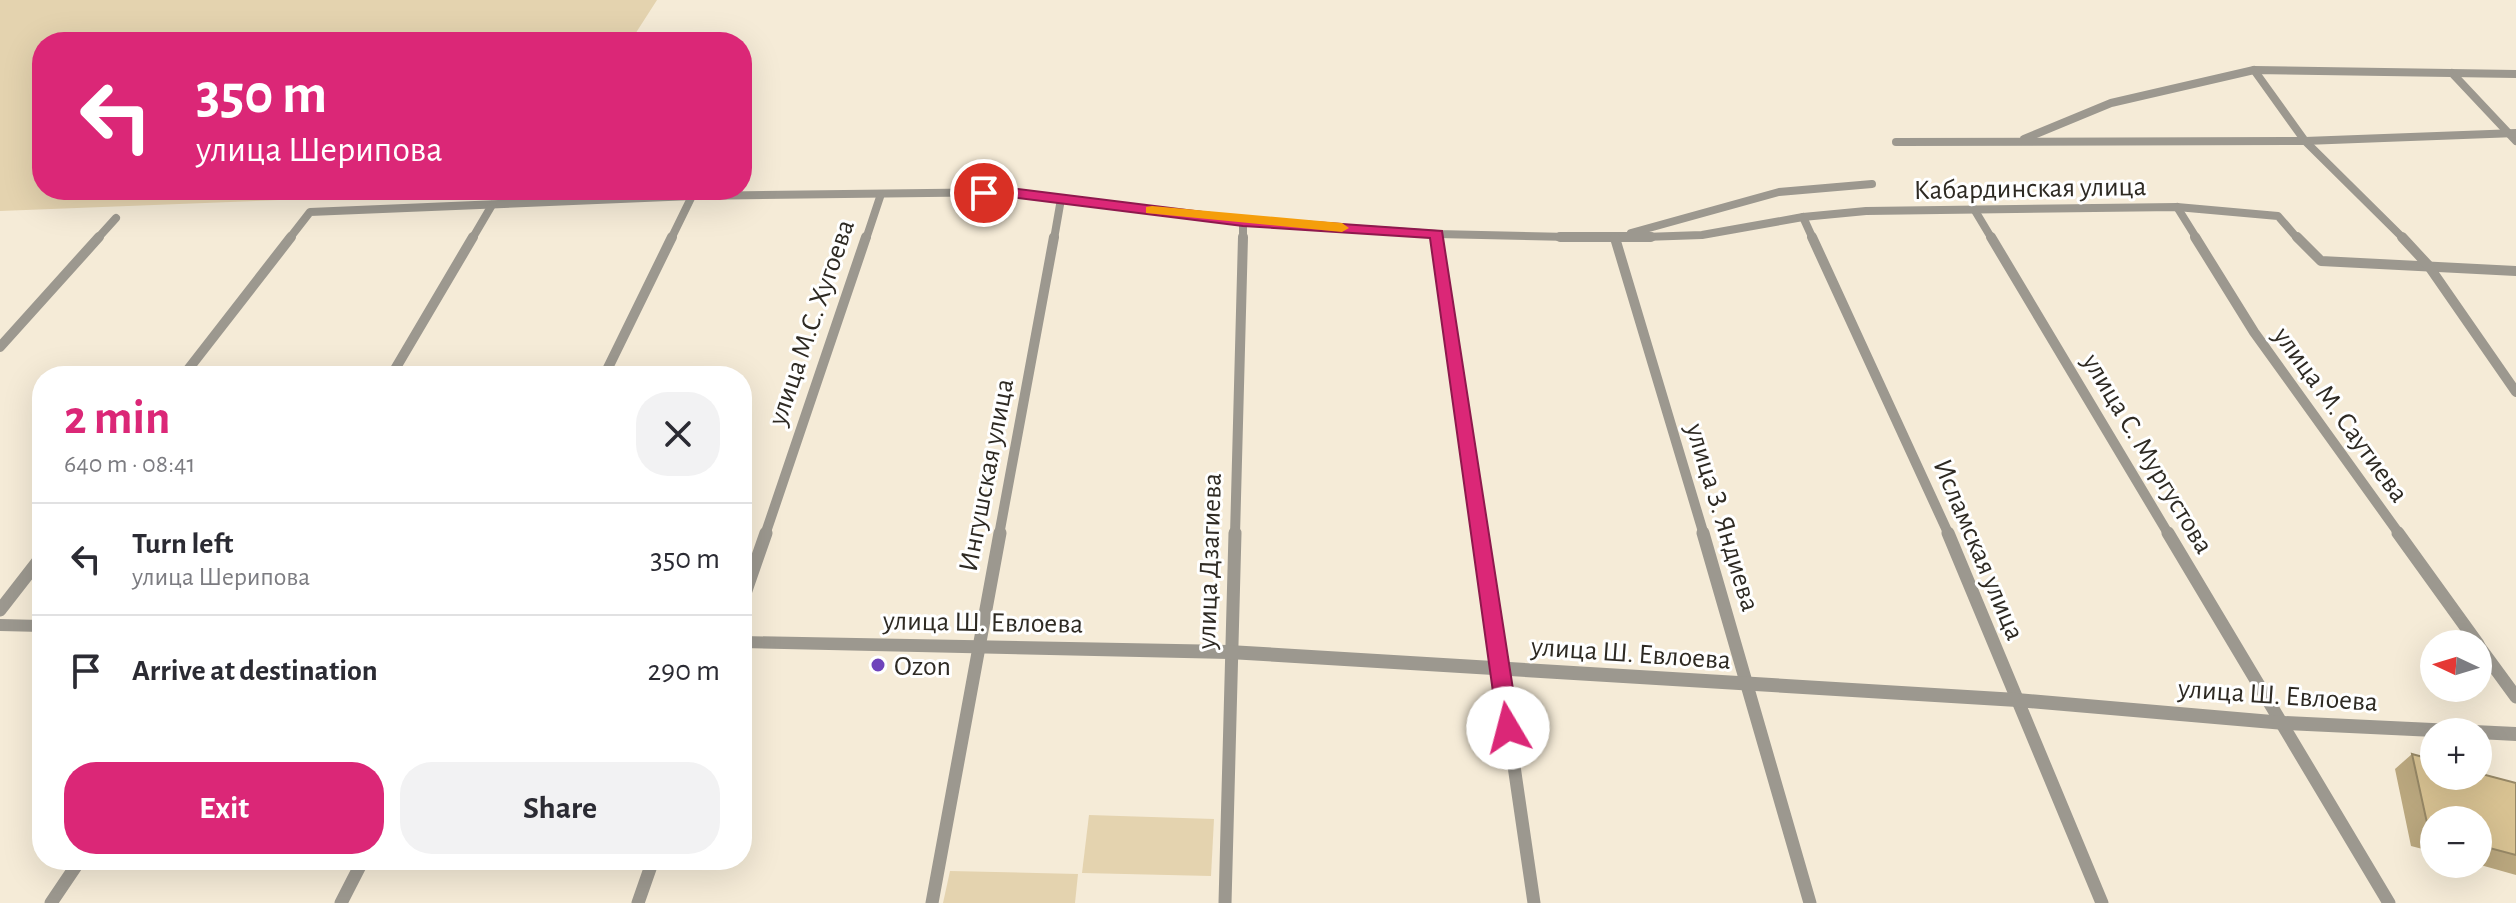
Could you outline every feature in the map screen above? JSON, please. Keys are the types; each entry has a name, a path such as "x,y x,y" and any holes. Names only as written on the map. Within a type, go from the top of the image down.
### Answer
{"street":[{"path":"2254,70 2305,141 2360,192 2428,265 2516,392"},
{"path":"2018,141 2111,103 2254,70 2516,74"},
{"path":"2452,73 2511,132 2516,141"},
{"path":"1896,142 2305,141 2511,132"},
{"path":"1615,238 1709,209 1779,192 1872,184"},
{"name":"Кабардинская улица","path":"752,195 1010,192 1243,221 1437,234 1615,238 1702,235 1803,217 1866,211 2177,207 2278,216 2321,261 2516,271"},
{"name":"улица М.С. Хугоева","path":"752,573 881,194"},
{"name":"Ингушская улица","path":"932,903 976,647 1061,199"},
{"name":"Кабардинская улица","path":"191,366 310,212 603,200"},
{"path":"609,366 690,200"},
{"path":"397,366 492,205"},
{"name":"улица М. Саутиева","path":"2177,207 2254,332 2468,630"},
{"name":"улица С. Мургустова","path":"1974,209 2389,903"},
{"name":"Исламская улица","path":"1803,217 1919,464 2102,903"},
{"path":"0,347 116,218"},
{"name":"улица Дзагиева","path":"1225,903 1229,652 1243,221"},
{"path":"1437,234 1534,903"},
{"name":"улица З. Яндиева","path":"1615,238 1749,685 1810,903"},
{"path":"0,610 32,569"},
{"path":"0,625 32,626"},
{"name":"улица Ш. Евлоева","path":"752,642 1229,652 2017,700 2284,723 2516,734"},
{"name":"улица М. Саутиева","path":"2492,664 2516,697"},
{"path":"51,903 73,870"},
{"path":"341,903 358,870"},
{"path":"638,903 650,870"}],"shaded area":[{"path":"0,0 657,0 636,32 32,32 32,200 280,200 0,211"},
{"path":"1089,815 1214,819 1211,876 1082,873"},
{"path":"950,871 1078,874 1075,903 943,903"}],"building":[{"path":"2412,754 2420,756 2420,790 2492,790 2492,777 2516,783 2516,855 2492,849 2492,806 2423,806"}],"slow traffic":[{"path":"1152,210 1342,228"}],"place":[{"name":"Ozon","path":"878,665"}],"route":[{"path":"984,193 1010,192 1243,221 1437,234 1508,728"}]}
